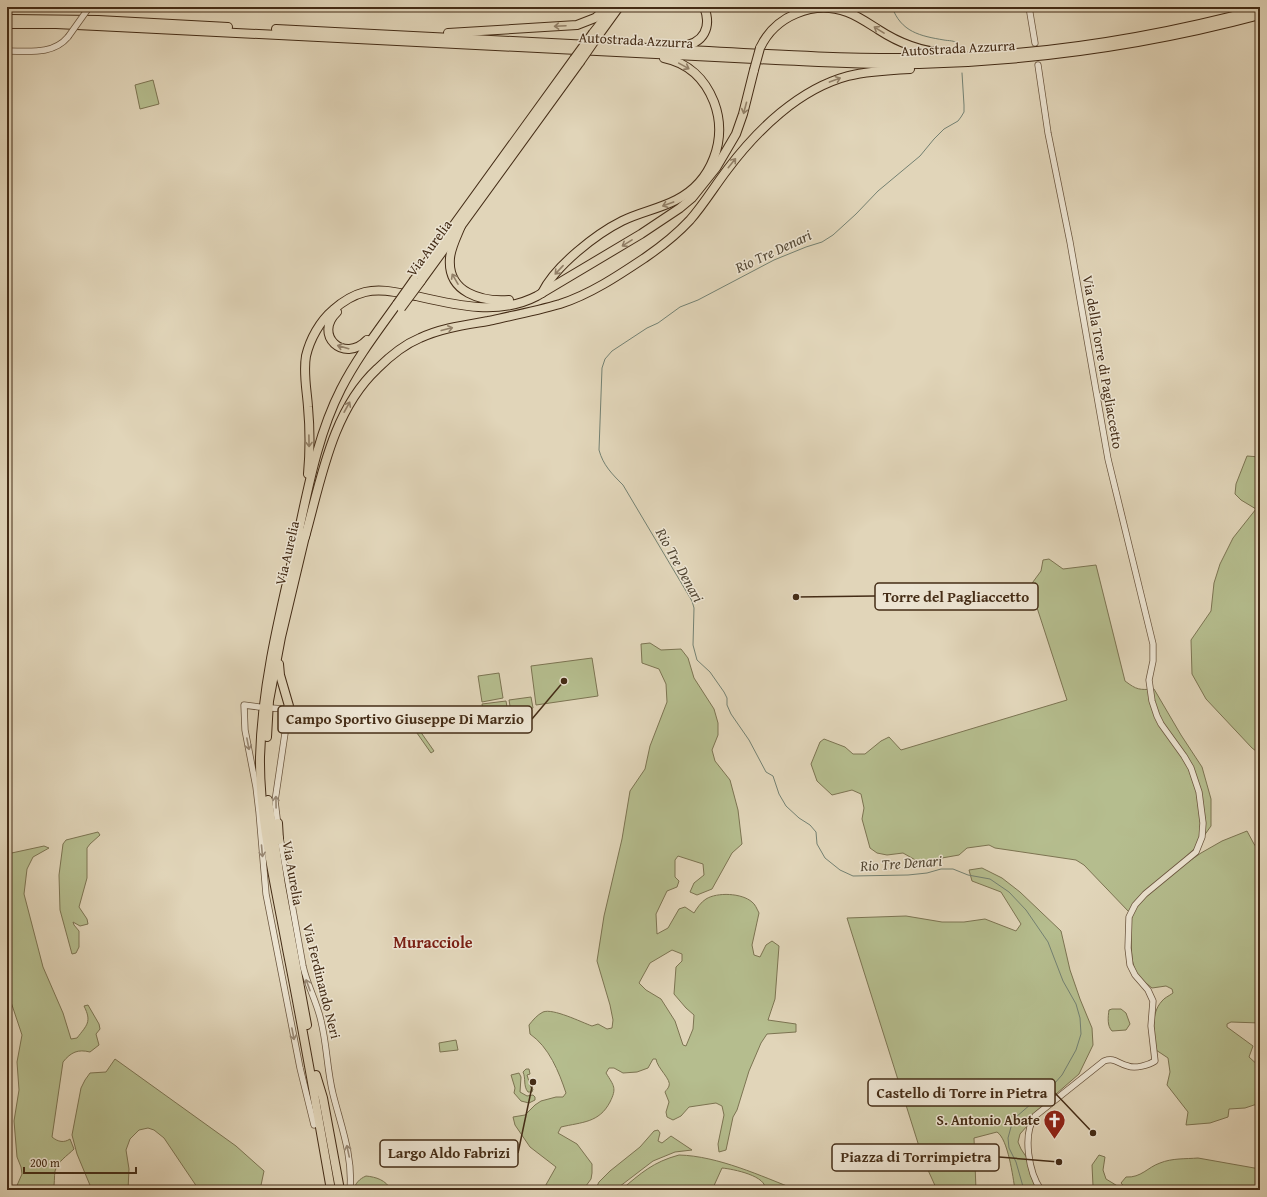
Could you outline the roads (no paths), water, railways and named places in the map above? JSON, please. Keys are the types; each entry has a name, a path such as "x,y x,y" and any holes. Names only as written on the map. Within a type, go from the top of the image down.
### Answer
{"highway":[{"path":"379,34 405,32 453,33 572,26 595,18 608,7"},
{"name":"Via Aurelia","path":"331,1190 265,822 260,759 262,716 266,683 279,617 319,447 334,406 357,360 596,34 613,7"},
{"name":"Via Aurelia","path":"596,34 605,27 620,7"},
{"path":"613,46 638,44 678,46 693,44 700,39 706,30 707,19 704,7"},
{"path":"302,519 310,454 305,363 312,340 328,314 353,296 364,292 374,291 390,291 454,304 481,307 498,307 517,304 542,293 641,234 678,210 692,198 718,164 736,134 746,106 760,48 770,32 784,19 804,10 822,7 837,9 850,13 899,41 926,51 963,53 1067,48"},
{"name":"Autostrada Azzurra","path":"7,19 98,20 863,58 918,58 973,56 1067,48 1151,34 1260,9"},
{"name":"Autostrada Azzurra","path":"7,24 56,24 864,64 918,64 1056,55 1154,40 1260,15"},
{"path":"461,226 454,243 450,259 450,268 453,277 463,289 474,296 490,300 514,300 542,293 548,283 586,244 626,219 675,201 688,193 705,175 712,163 716,151 719,129 716,109 706,87 697,74 681,64 668,59 605,51"},
{"path":"305,537 331,444 340,421 360,387 382,364 402,347 426,335 452,327 511,316 559,304 602,285 666,243 693,217 734,161 759,134 788,107 822,86 849,76 878,71 1020,61 1056,55"},
{"name":"Via Aurelia","path":"417,280 461,226 577,60"},
{"path":"397,307 368,339 357,348 344,349 335,344 330,338 328,331 329,325 335,313 349,303 372,295 379,294 396,296 455,309 479,312 559,304"},
{"name":"Via Aurelia","path":"336,1190 281,885 268,804 265,758 269,701 281,637 324,451 335,416 346,391 360,365 397,307"},
{"path":"281,637 279,666 280,675 289,706"},
{"path":"259,812 261,774"},
{"path":"278,823 281,885"},
{"path":"316,1075 323,1098 340,1190"},
{"path":"314,1125 325,1156"}],"street":[{"path":"1029,7 1035,43"},
{"path":"7,51 48,50 61,44 68,37 88,8"},
{"name":"Via della Torre di Pagliaccetto","path":"1038,65 1047,128 1070,242 1108,459 1153,642 1153,661 1149,680 1152,701 1161,724 1191,768 1199,792 1203,823 1202,837 1196,852 1148,892 1137,903 1129,917 1128,948 1130,965 1135,975 1148,990 1153,1002 1151,1026 1153,1050 1156,1059 1154,1062 1133,1067 1114,1060 1104,1061 1035,1116 1028,1140 1029,1157 1033,1177 1041,1190"},
{"path":"259,707 244,705 245,730 256,787 259,812 266,894 300,1068 314,1125"},
{"path":"272,708 284,709 289,706"},
{"name":"Via Ferdinando Neri","path":"289,706 277,784 276,800 278,823 303,966 307,982 321,1018 332,1088 349,1152 351,1174 350,1190"}],"waterway":[{"name":"Rio Tre Denari","path":"892,7 901,22 912,31 927,37 955,42 958,44 959,48"},
{"name":"Rio Tre Denari","path":"962,73 964,112 958,121 944,129 920,156 878,191 833,235 822,242 774,260 698,300 680,307 658,323 647,328 612,351 605,359 602,368 599,450 605,465 623,485 692,601 694,608 693,645 697,660 710,672 724,692 731,714 749,740 766,772 773,776 779,794 786,806 799,818 810,825 816,832 817,844 825,858 840,870 853,876 908,875 927,873 941,869 953,869 968,875 990,879 1009,892 1026,910 1048,942 1063,981 1076,1004 1080,1018 1081,1034 1076,1050 1062,1075 1054,1084 1016,1117 1011,1127 1008,1138 1009,1148 1016,1162 1024,1190"}],"place":[{"name":"Torre del Pagliaccetto","path":"796,597"},
{"name":"Campo Sportivo Giuseppe Di Marzio","path":"564,681"},
{"name":"Largo Aldo Fabrizi","path":"533,1082"},
{"name":"Castello di Torre in Pietra","path":"1093,1133"},
{"name":"S. Antonio Abate","path":"1055,1140"},
{"name":"Piazza di Torrimpietra","path":"1059,1162"}],"district":[{"name":"Muracciole","path":"433,942"}]}
